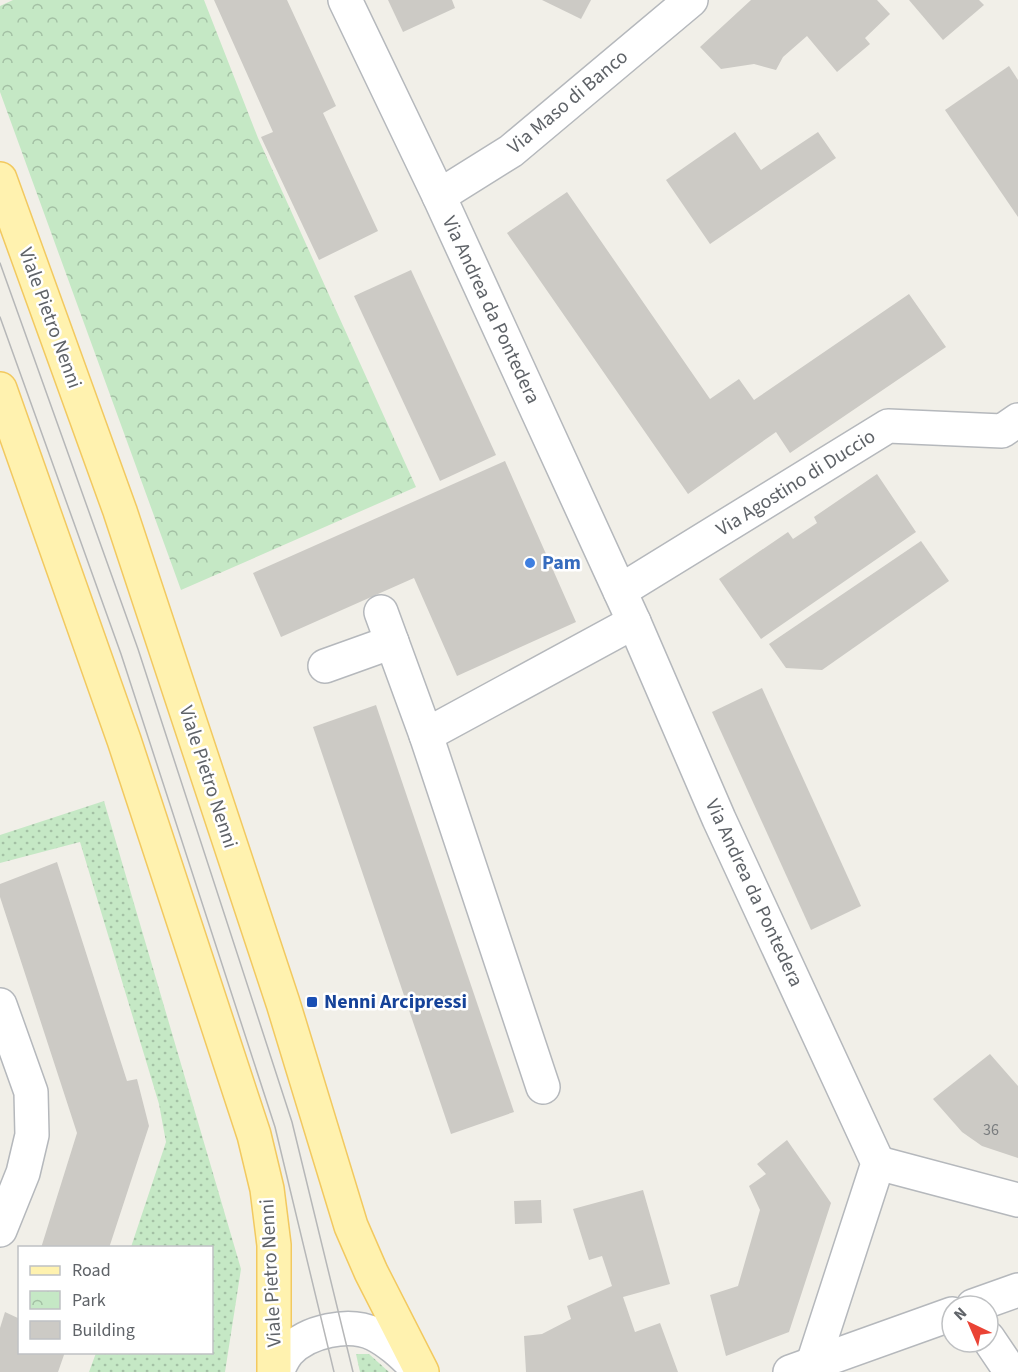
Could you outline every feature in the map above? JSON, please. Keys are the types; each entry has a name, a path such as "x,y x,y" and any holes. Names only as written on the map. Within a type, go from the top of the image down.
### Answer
{"main road":[{"name":"Viale Pietro Nenni","path":"0,179 120,511 283,1004 351,1226 375,1281 421,1372"},
{"name":"Viale Pietro Nenni","path":"0,389 116,718 254,1135 267,1189 274,1245 275,1372"}],"street":[{"name":"Via Andrea da Pontedera","path":"345,0 439,196 634,622 719,819 878,1163"},
{"name":"Via Maso di Banco","path":"439,196 511,152 691,0"},
{"name":"Via Agostino di Duccio","path":"620,591 888,426 1002,431 1018,420"},
{"path":"381,612 426,735 543,1087"},
{"path":"426,735 634,622"},
{"path":"325,666 392,642"},
{"path":"0,1005 31,1092 32,1135 23,1173 0,1230"},
{"path":"801,1368 878,1163 1018,1200"},
{"path":"1000,1297 1018,1290"},
{"path":"801,1368 940,1318"},
{"name":"Viale Pietro Nenni","path":"275,1372 289,1351 302,1341 324,1332 351,1329 366,1331 382,1338 421,1372"},
{"path":"999,1354 1011,1372"}],"green space":[{"path":"13,0 204,0 258,138 416,487 181,590 0,92 0,6"},
{"path":"104,801 241,1269 225,1372 89,1372 96,1354 213,1354 213,1246 131,1246 166,1142 159,1104 80,842 0,863 0,835"},
{"path":"356,1354 369,1354 389,1372 360,1372"}],"building":[{"path":"214,0 287,0 336,106 323,113 378,231 319,260 261,137 273,132"},
{"path":"388,0 452,0 455,8 403,32"},
{"path":"542,0 591,0 581,19"},
{"path":"751,0 877,0 890,14 865,38 870,44 837,72 807,36 783,57 776,70 754,64 721,69 700,47"},
{"path":"909,0 979,0 984,5 943,40"},
{"path":"1009,66 1018,80 1018,217 945,110"},
{"path":"735,132 761,170 818,132 836,158 710,244 666,180"},
{"path":"567,192 710,399 739,379 754,400 909,294 946,347 790,453 776,432 688,494 507,233"},
{"path":"411,270 496,455 440,481 354,296"},
{"path":"505,461 576,622 457,676 414,578 281,637 253,573"},
{"path":"877,474 916,532 761,639 719,579 788,532 793,539 817,523 814,517"},
{"path":"921,541 949,581 822,670 786,668 769,644"},
{"path":"762,688 861,906 811,930 712,712"},
{"path":"376,705 514,1112 451,1134 313,727"},
{"path":"57,862 127,1081 137,1079 149,1126 110,1246 42,1246 77,1133 0,897 0,884"},
{"path":"990,1054 1018,1086 1018,1158 982,1146 962,1132 933,1099"},
{"path":"787,1140 831,1203 789,1332 726,1356 710,1295 738,1286 760,1210 749,1186 766,1174 757,1164"},
{"path":"643,1190 670,1284 623,1297 635,1332 660,1323 678,1372 526,1372 524,1336 542,1334 571,1319 567,1306 612,1286 602,1256 589,1260 573,1209"},
{"path":"541,1200 542,1223 515,1224 514,1201"},
{"path":"5,1312 18,1318 18,1354 64,1354 58,1372 0,1372 0,1328"}],"tram line":[{"path":"0,263 138,649 292,1122 353,1372"},
{"path":"0,317 121,654 275,1127 334,1372"}],"place":[{"name":"Pam","path":"530,563"},
{"name":"Nenni Arcipressi","path":"312,1002"}]}
